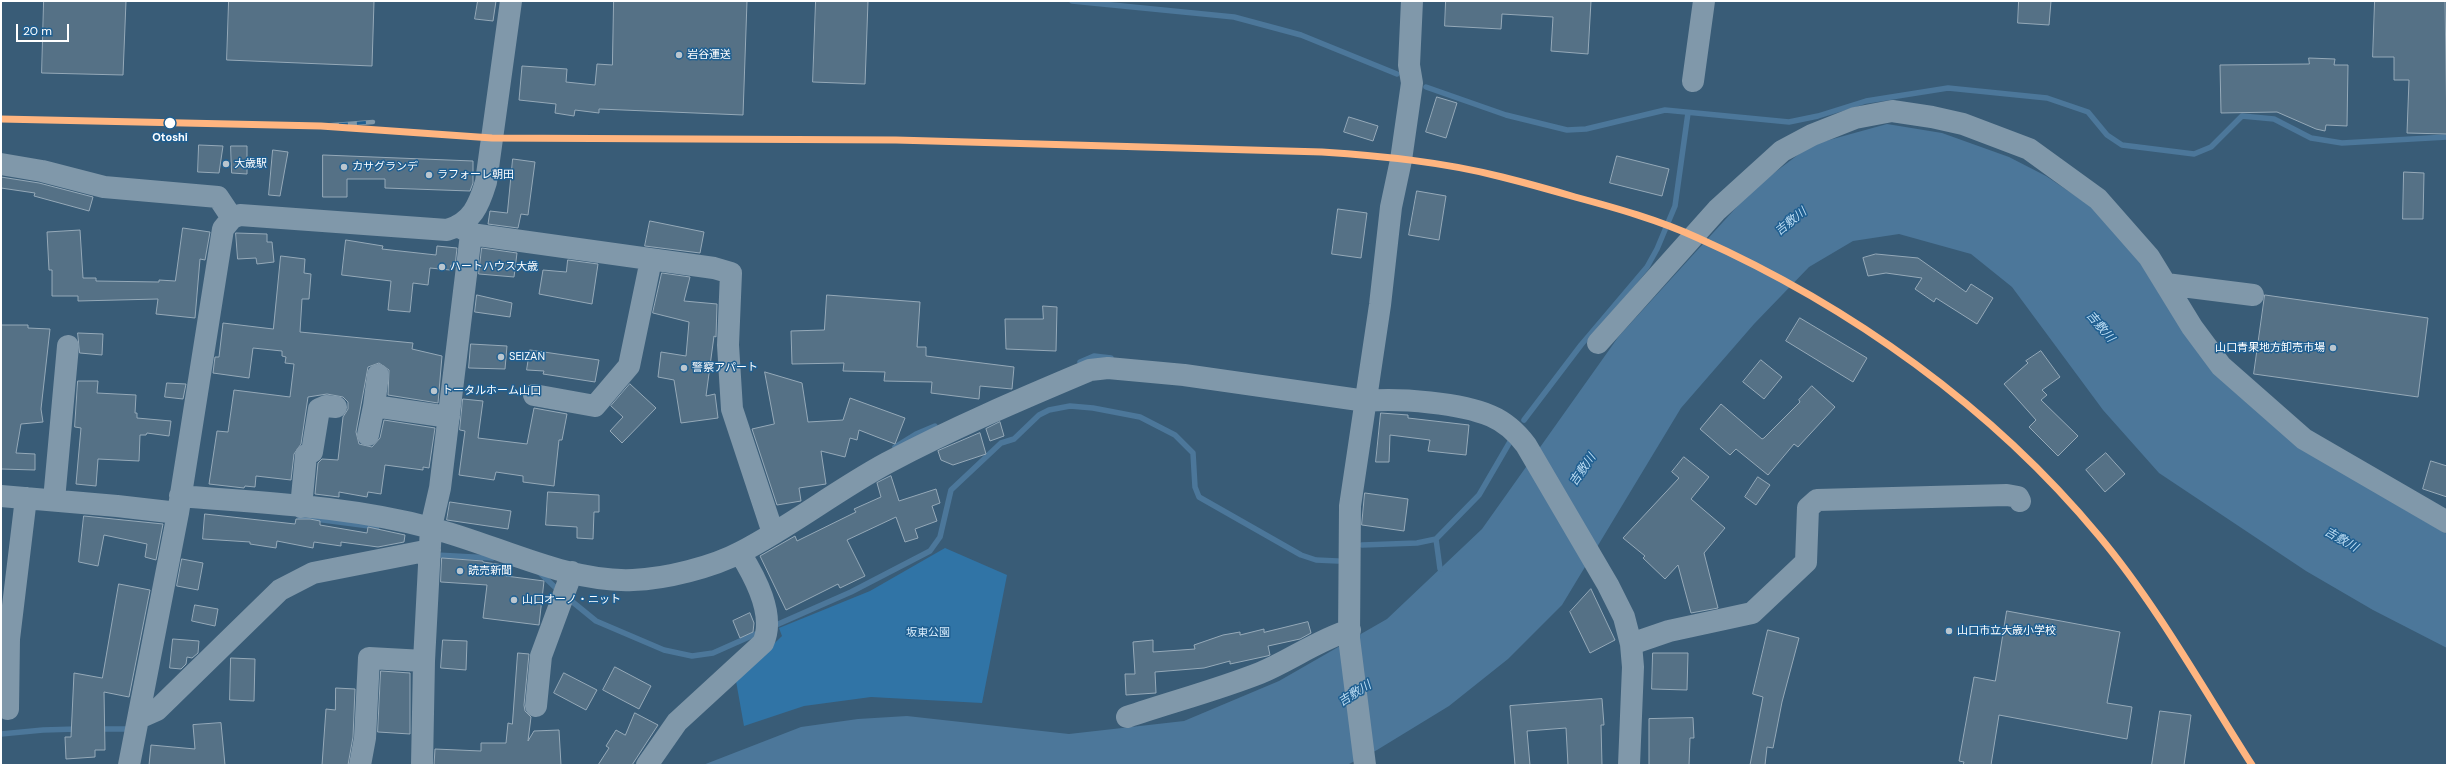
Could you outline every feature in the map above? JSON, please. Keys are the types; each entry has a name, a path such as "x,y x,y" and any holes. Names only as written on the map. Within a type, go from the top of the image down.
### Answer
{"street":[{"path":"422,765 424,661 431,528 440,488 449,418 466,230 479,205 486,182 510,1"},
{"path":"1365,765 1349,634 1350,506 1366,401 1391,207 1401,160 1412,83 1409,65 1412,1"},
{"path":"1693,81 1704,1"},
{"path":"1598,343 1717,210 1759,170 1782,151 1812,134 1856,118 1892,111 1932,117 1963,124 2029,149 2098,199 2149,257 2192,327 2221,366 2304,439 2447,522"},
{"path":"1,164 42,171 104,187 218,197 232,218"},
{"path":"129,765 179,504 224,229 232,218 240,215 447,230 466,230 731,273 728,345 732,409 773,533"},
{"path":"534,395 595,406 630,366 651,260"},
{"path":"2166,284 2253,295"},
{"path":"54,500 68,346"},
{"path":"1,496 54,500 301,507 361,513 431,528 572,572 609,579 633,580 679,573 740,553 859,478 931,439 1090,370 1114,368 1184,375 1366,401 1385,399 1474,409 1492,417 1517,434 1531,454 1597,566 1624,617 1631,644 1633,667 1629,765"},
{"path":"368,435 378,375"},
{"path":"301,507 306,455 312,452 319,409 326,406 336,407"},
{"path":"374,406 449,418"},
{"path":"1631,644 1669,631 1752,613 1806,562 1808,508 1817,500 2007,495 2018,497 2020,501"},
{"path":"8,709 9,639 26,498"},
{"path":"138,718 157,710 258,611 289,584 313,573 430,550"},
{"path":"647,765 677,722 763,644 768,625 762,600 749,568 740,553"},
{"path":"536,706 541,656 572,572"},
{"path":"1127,716 1258,673 1289,660 1327,637 1349,634"},
{"path":"360,765 365,738 369,658 424,661"}],"green space":[{"name":"坂東公園","path":"945,548 1007,575 982,703 871,697 804,706 744,726 736,681 782,636 779,628 870,591"}],"water":[{"name":"吉敷川","path":"1887,124 1942,133 2009,157 2046,176 2092,207 2129,246 2221,377 2372,490 2447,534 2447,648 2373,610 2306,571 2159,473 2103,410 2012,287 1971,254 1899,234 1853,241 1809,267 1754,324 1681,408 1562,605 1508,659 1449,706 1377,750 1347,765 703,765 801,727 858,719 907,716 1069,734 1184,721 1279,681 1387,619 1482,529 1619,336 1754,188 1811,145"}],"building":[{"path":"44,1 126,1 123,75 42,73"},
{"path":"229,1 374,1 372,66 227,60"},
{"path":"478,1 496,1 493,21 475,19"},
{"name":"岩谷運送","path":"614,1 747,1 743,115 599,109 599,113 575,110 574,116 555,113 556,104 519,100 522,66 567,69 566,82 595,85 597,64 612,65"},
{"path":"816,1 868,1 865,84 813,82"},
{"path":"1446,1 1591,1 1588,54 1551,51 1553,17 1502,14 1501,29 1445,26"},
{"path":"2019,1 2051,1 2049,25 2018,23"},
{"path":"2375,1 2445,1 2447,134 2407,133 2409,80 2394,80 2394,57 2373,57"},
{"path":"2309,58 2335,59 2334,65 2348,65 2347,126 2326,125 2325,131 2316,129 2277,112 2221,113 2220,65 2309,64"},
{"path":"1437,97 1457,103 1446,138 1426,132"},
{"path":"1349,117 1378,126 1373,141 1344,132"},
{"path":"199,145 223,146 219,173 198,172"},
{"path":"231,146 247,146 247,174 232,173"},
{"path":"273,150 288,152 280,196 269,195"},
{"path":"323,155 473,161 473,183 470,191 385,188 385,179 347,179 347,197 323,197"},
{"path":"1617,156 1669,169 1662,196 1610,183"},
{"path":"513,159 535,162 528,215 521,214 518,228 488,224 490,211 507,213"},
{"path":"2404,172 2424,173 2423,219 2403,219"},
{"path":"1,177 39,183 93,197 89,211 34,196 35,193 1,188"},
{"path":"1417,191 1446,196 1439,240 1409,235"},
{"path":"1338,209 1367,213 1361,258 1332,254"},
{"path":"650,221 704,232 700,253 645,246"},
{"path":"183,228 210,232 205,260 200,259 195,318 156,314 158,299 78,301 78,296 52,296 52,270 49,270 47,232 80,230 83,278 96,278 96,281 159,282 159,280 175,281"},
{"path":"236,233 267,234 267,242 272,242 274,262 257,264 256,258 238,259"},
{"path":"346,240 383,246 382,249 436,255 437,246 457,248 455,266 451,265 450,270 430,268 428,285 413,283 410,312 388,310 391,281 342,275"},
{"path":"482,248 517,253 514,277 479,274"},
{"path":"1876,254 1918,258 1966,292 1971,284 1993,298 1977,324 1936,298 1934,302 1915,289 1922,278 1886,273 1868,276 1863,258"},
{"path":"281,256 305,259 304,273 311,274 309,299 302,299 300,332 413,343 412,349 442,356 438,403 388,395 389,370 379,363 368,367 356,432 359,444 372,447 380,438 384,420 435,428 429,468 423,467 423,470 385,465 381,494 368,492 367,497 339,492 339,497 315,494 318,463 322,459 338,460 343,417 348,409 348,402 343,397 327,394 308,397 301,444 294,454 291,480 256,476 255,487 245,486 244,488 209,484 217,431 228,432 234,390 290,397 294,364 285,363 286,357 282,356 282,351 253,348 249,378 213,373 215,357 219,357 223,323 273,329"},
{"path":"568,260 598,264 592,304 539,294 543,270 566,272"},
{"path":"662,273 690,277 684,301 717,304 716,337 714,336 706,396 715,394 718,418 681,423 674,380 658,377 661,352 686,356 689,322 653,313"},
{"path":"477,295 512,303 510,317 475,312"},
{"path":"827,295 920,302 917,347 926,347 926,356 1014,367 1012,389 980,386 979,399 931,393 932,382 884,381 885,372 843,371 844,363 792,364 791,331 824,330"},
{"path":"2265,295 2428,318 2418,397 2254,374"},
{"path":"1043,306 1057,307 1056,351 1006,349 1005,319 1043,319"},
{"path":"1800,318 1867,358 1853,382 1786,341"},
{"path":"1,325 28,325 28,328 50,329 41,409 43,422 21,424 16,453 35,454 35,470 1,469"},
{"path":"78,333 103,334 102,355 80,353"},
{"path":"471,344 507,346 505,369 469,368"},
{"path":"530,350 599,360 595,382 543,374 544,371 527,370"},
{"path":"2041,351 2060,377 2042,390 2047,395 2041,400 2078,436 2058,456 2029,427 2036,420 2004,384 2028,363 2026,361"},
{"path":"1761,360 1782,377 1764,399 1743,382"},
{"path":"765,372 802,383 808,422 843,420 850,398 905,418 895,444 859,430 857,440 850,438 845,457 821,451 826,484 799,488 801,501 777,505 752,429 774,424"},
{"path":"78,381 98,381 97,393 136,395 135,413 137,413 137,418 171,421 169,436 147,433 146,435 140,435 139,461 98,459 96,486 76,484 81,428 75,427"},
{"path":"167,383 186,384 183,399 165,397"},
{"path":"630,384 656,408 622,443 610,431 623,417 611,406"},
{"path":"1812,386 1835,407 1798,447 1794,444 1768,475 1736,449 1730,455 1700,429 1721,404 1762,439 1800,402 1799,400"},
{"path":"463,399 483,401 478,438 527,444 534,408 567,414 562,440 559,440 554,486 523,482 523,476 496,472 494,480 459,475 465,431 460,430"},
{"path":"1381,413 1408,415 1408,418 1469,425 1466,455 1428,451 1430,440 1390,435 1389,462 1376,462"},
{"path":"1000,422 1004,436 990,441 986,429"},
{"path":"980,433 986,454 953,465 941,460 938,451"},
{"path":"2106,453 2125,474 2105,492 2086,470"},
{"path":"1684,457 1709,477 1691,499 1725,528 1704,553 1718,608 1691,613 1678,565 1665,579 1643,558 1645,556 1623,538 1679,478 1672,472"},
{"path":"2431,461 2447,466 2447,497 2423,489"},
{"path":"891,476 899,501 936,489 940,503 932,506 937,521 915,529 918,538 905,542 896,517 847,540 865,576 840,588 838,584 786,610 760,556 795,536 797,541 856,512 854,509 881,497 877,483"},
{"path":"1758,477 1770,485 1756,505 1745,497"},
{"path":"548,492 599,495 599,512 594,512 593,539 577,538 577,527 546,525"},
{"path":"1365,493 1408,499 1404,531 1362,525"},
{"path":"450,502 511,511 508,529 447,520"},
{"path":"205,514 295,524 296,519 310,519 320,521 320,525 367,533 368,527 405,535 404,542 378,547 341,542 341,546 314,542 313,548 277,541 276,548 250,544 250,542 203,539"},
{"path":"84,516 163,524 156,560 145,557 147,544 104,535 98,566 79,562"},
{"name":"山口オーノ・ニット","path":"442,558 483,561 503,565 507,566 506,576 544,581 539,625 483,618 487,585 441,582"},
{"path":"182,559 203,563 198,590 177,586"},
{"path":"119,584 150,590 129,697 104,692 105,750 95,750 95,757 66,759 65,737 71,737 74,673 102,678"},
{"path":"1591,589 1615,640 1590,653 1570,612"},
{"path":"195,605 218,609 215,626 192,621"},
{"path":"2007,611 2120,632 2107,703 2132,707 2127,739 1999,715 1991,765 1963,765 1964,762 1959,761 1974,677 1995,681"},
{"path":"750,613 754,623 753,632 740,638 733,621"},
{"path":"1308,622 1311,633 1300,639 1268,646 1270,655 1230,664 1230,661 1204,668 1155,672 1156,693 1126,695 1125,674 1135,674 1133,642 1153,640 1153,652 1195,649 1194,645 1223,635 1240,632 1240,635 1264,629 1264,632"},
{"path":"1768,630 1799,638 1782,702 1773,748 1767,747 1765,765 1750,765 1763,697 1753,694"},
{"path":"173,639 199,641 198,653 192,658 187,657 186,664 181,669 170,668"},
{"path":"443,640 467,641 466,670 441,668"},
{"path":"518,653 529,654 524,705 525,711 531,717 528,741 534,731 559,730 561,765 434,765 435,749 481,751 481,743 506,743 508,723 512,724"},
{"path":"1653,653 1688,653 1687,690 1652,689"},
{"path":"231,658 255,659 254,701 230,700"},
{"path":"615,667 651,686 639,709 603,690"},
{"path":"381,671 410,673 410,734 378,732"},
{"path":"564,673 597,690 586,710 554,693"},
{"path":"336,688 355,689 353,737 348,765 322,765 326,709 335,710"},
{"path":"1602,699 1604,725 1601,725 1602,765 1568,765 1566,728 1527,731 1530,765 1515,765 1510,706"},
{"path":"2160,711 2191,715 2184,765 2152,765"},
{"path":"635,713 658,725 632,765 598,765 609,748 606,746 616,730 625,735"},
{"path":"1693,718 1694,738 1690,738 1689,765 1649,765 1649,719"},
{"path":"221,723 225,765 149,765 151,745 195,749 193,725"}],"waterway":[{"path":"1072,1 1234,17 1301,35 1397,74"},
{"path":"1426,87 1506,115 1567,130 1586,129 1665,110 1789,122 1818,116 1866,101 1948,88 2047,98 2088,112 2107,135 2122,145 2194,154 2211,147 2242,116 2274,119 2311,138 2342,143 2447,137"},
{"path":"1524,420 1581,345 1647,267 1657,249 1675,206 1688,113"},
{"path":"1080,362 1094,356 1111,358"},
{"path":"776,625 851,592 930,551 940,537 951,490 1001,443 1014,439 1039,415 1049,410 1070,406 1093,408 1140,417 1175,435 1193,453 1195,487 1199,497 1301,555 1316,560 1338,561"},
{"path":"895,447 916,434 935,426"},
{"path":"1440,569 1436,539 1479,495 1511,440"},
{"path":"300,517 377,527"},
{"path":"1362,545 1417,543 1436,539"},
{"path":"436,555 492,558"},
{"path":"539,572 559,591"},
{"path":"569,599 596,621 664,650 692,656 713,653 758,633"},
{"path":"1,734 43,730 77,729"},
{"path":"98,729 128,729"}],"railway":[{"path":"321,126 373,122"}],"transit line":[{"path":"1,119 321,126 492,138 896,140 1322,152 1367,155 1458,167 1511,179 1606,206 1653,220 1698,238 1754,265 1810,295 1863,328 1915,364 1965,403 2013,445 2057,489 2120,562 2179,648 2252,765"}],"place":[{"name":"岩谷運送","path":"679,55"},
{"name":"Otoshi","path":"170,123"},
{"name":"大歳駅","path":"226,164"},
{"name":"カサグランデ","path":"344,167"},
{"name":"ラフォーレ朝田","path":"429,175"},
{"name":"ハートハウス大歳","path":"442,267"},
{"name":"山口青果地方卸売市場","path":"2333,348"},
{"name":"SEIZAN","path":"501,357"},
{"name":"警察アパート","path":"684,368"},
{"name":"トータルホーム山口","path":"434,391"},
{"name":"読売新聞","path":"460,571"},
{"name":"山口オーノ・ニット","path":"514,600"},
{"name":"山口市立大歳小学校","path":"1949,631"}]}
